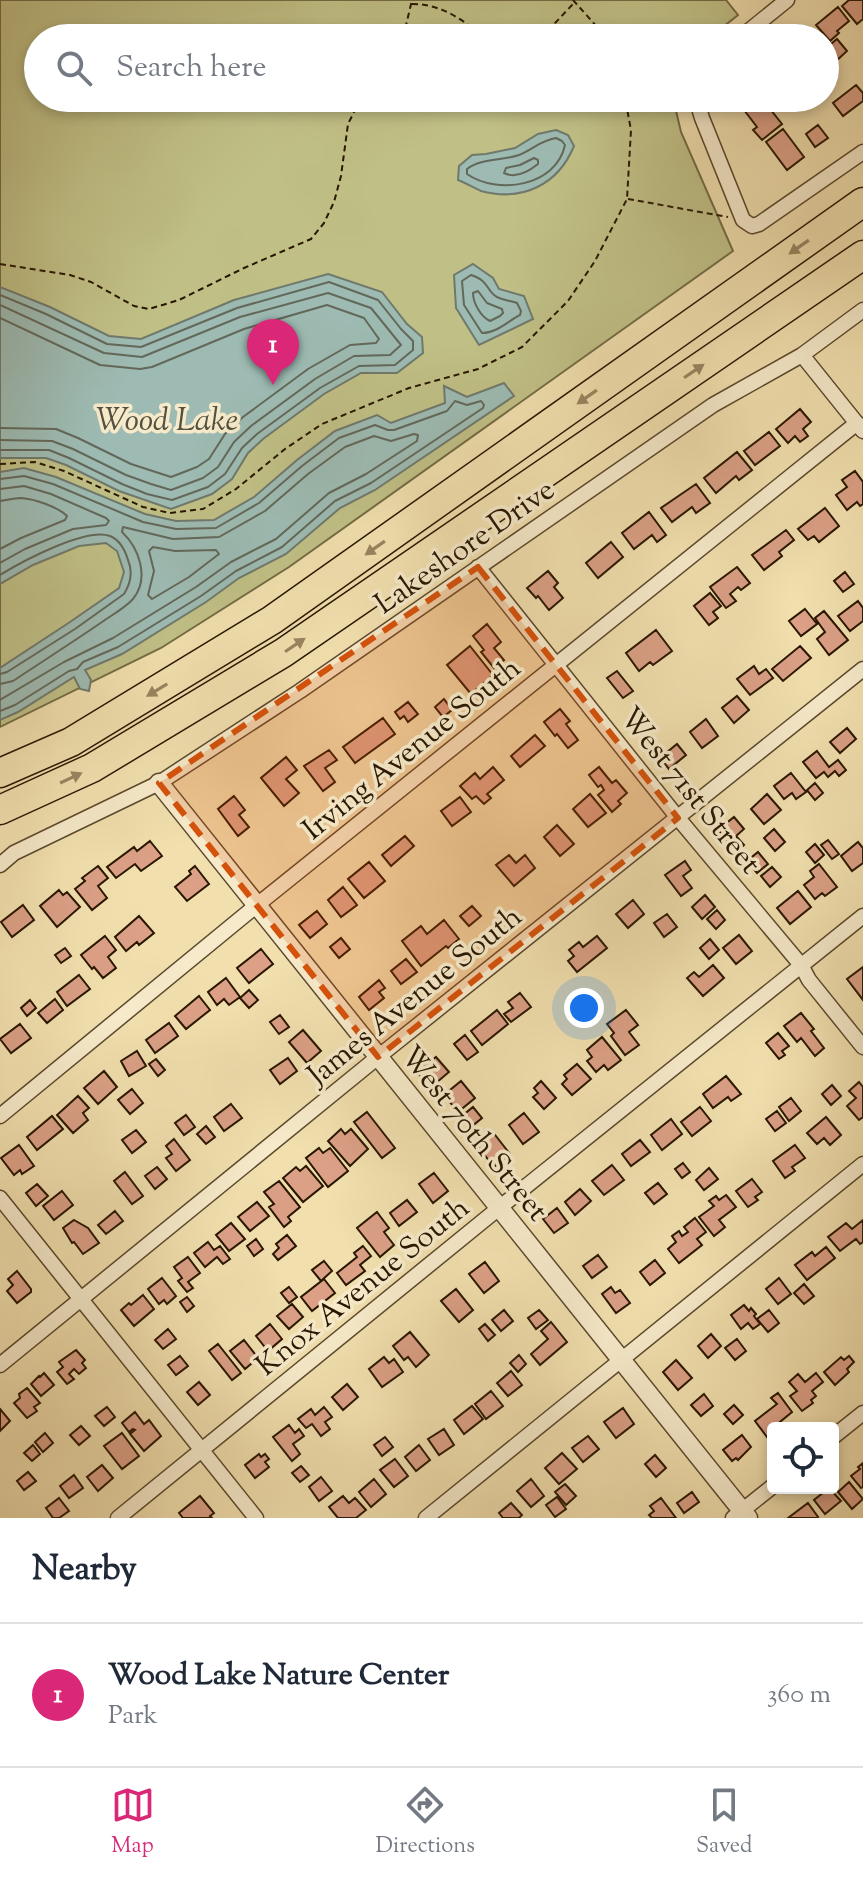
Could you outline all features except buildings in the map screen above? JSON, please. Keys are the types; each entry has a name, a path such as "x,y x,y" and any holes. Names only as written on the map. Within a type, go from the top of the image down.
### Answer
{"highway":[{"path":"0,773 71,742 272,620 863,202"},
{"path":"0,810 92,768 283,653 863,255"}],"street":[{"path":"757,24 787,0"},
{"path":"700,112 747,223 759,224 863,152"},
{"name":"Lakeshore Drive","path":"0,865 14,853 159,783 300,691 713,405 802,355 863,310"},
{"path":"802,355 860,427"},
{"name":"Irving Avenue South","path":"0,1116 257,905 860,427"},
{"name":"West 71st Street","path":"478,567 678,818 801,965 809,980 863,1047"},
{"name":"James Avenue South","path":"0,1365 378,1057 863,669"},
{"name":"West 70th Street","path":"159,783 741,1515"},
{"name":"Knox Avenue South","path":"118,1518 863,916"},
{"path":"426,1518 863,1164"},
{"path":"0,1198 256,1518"},
{"path":"839,1432 863,1413"},
{"path":"741,1515 767,1491"}],"path":[{"path":"406,24 412,2 446,11 469,24"},
{"path":"554,24 574,2 594,24"},
{"path":"0,264 70,275 91,282 134,306 149,309 179,300 311,239 324,223 334,202 348,124 354,112"},
{"path":"0,464 35,462 64,471 143,507 170,513 203,509 236,489 322,424 409,388 478,369 522,347 568,301 595,261 627,199 631,130 628,112"},
{"path":"627,199 747,223"}],"highlighted area":[{"path":"478,567 678,818 378,1057 159,783"}],"green space":[{"path":"0,0 726,0 738,15 727,24 24,24 24,112 676,112 681,132 733,251 289,567 161,648 0,727"}],"water":[{"path":"556,130 568,135 574,146 558,171 537,187 524,192 496,194 458,180 459,166 472,155 515,148 538,134"},
{"path":"473,264 493,278 499,289 524,296 533,319 479,345 456,308 454,275"},
{"name":"Wood Lake","path":"328,274 382,292 407,324 422,337 423,353 397,373 361,373 324,394 263,439 248,453 232,479 212,494 171,509 119,491 46,458 0,458 0,287 109,336 141,339 234,300"},
{"path":"504,383 514,396 375,490 340,508 286,554 239,578 122,654 85,670 91,680 89,691 80,689 74,677 0,720 0,668 119,588 124,572 117,551 106,543 79,546 33,565 0,584 0,472 24,468 56,477 145,514 176,521 214,520 254,497 335,431 377,415 391,423 445,403 444,386 467,397"}],"place":[{"name":"Wood Lake Nature Center","path":"273,385"}]}
